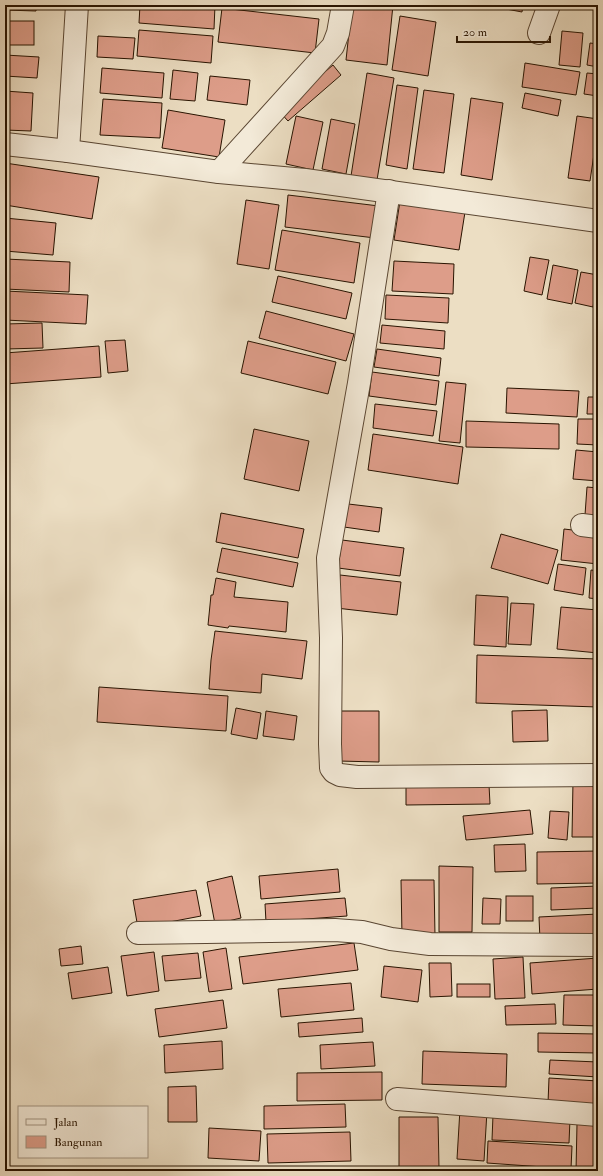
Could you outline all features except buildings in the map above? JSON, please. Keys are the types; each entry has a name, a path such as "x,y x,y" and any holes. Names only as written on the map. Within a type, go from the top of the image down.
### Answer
{"street":[{"path":"68,151 78,5"},
{"path":"219,172 333,46 338,33 343,5"},
{"path":"539,33 549,5"},
{"path":"5,144 68,151 219,172 304,180 598,220"},
{"path":"389,191 359,384 328,558 331,638 331,768 334,772 340,775 357,777 598,775"},
{"path":"138,933 335,930 362,932 391,939 430,944 598,946"},
{"path":"398,1099 598,1115"}]}
